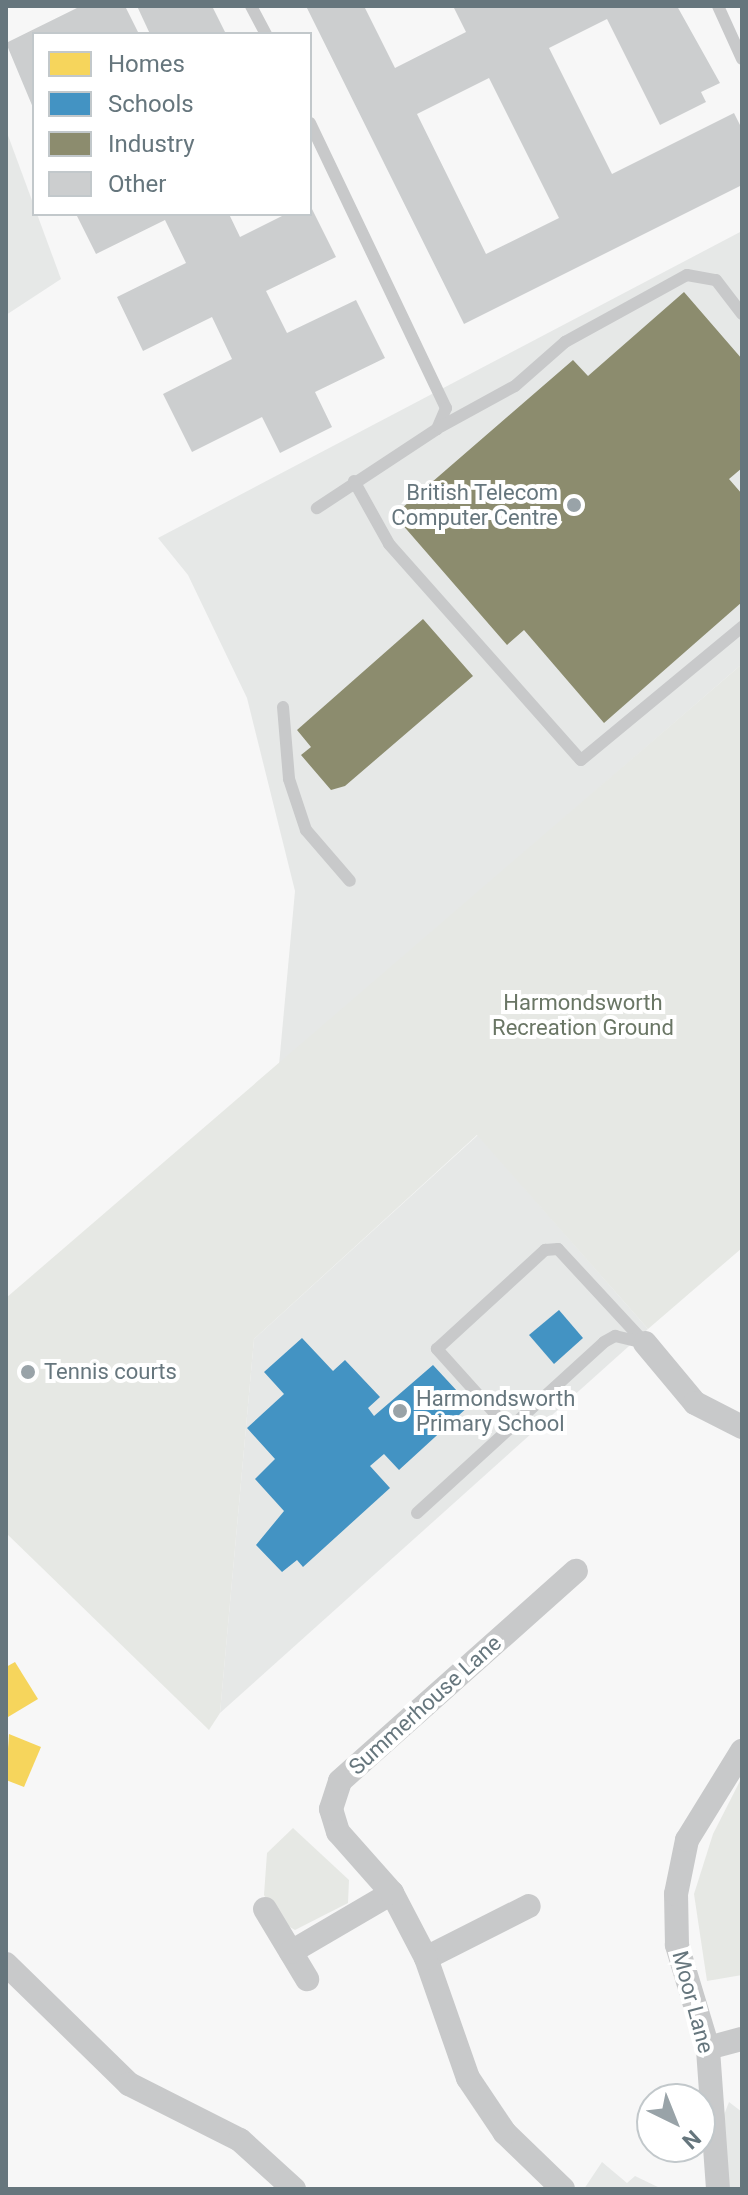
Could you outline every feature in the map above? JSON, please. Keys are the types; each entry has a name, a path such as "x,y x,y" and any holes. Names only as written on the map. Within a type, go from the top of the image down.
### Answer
{"street":[{"path":"645,1343 695,1403 742,1427"},
{"name":"Summerhouse Lane","path":"563,2189 505,2133 468,2078 426,1958 392,1893 338,1832 331,1809 340,1781 576,1571"},
{"name":"Moor Lane","path":"717,2181 708,2048 677,1945 676,1894 687,1840 742,1751"},
{"path":"291,1952 392,1893"},
{"path":"426,1958 529,1906"},
{"path":"265,1909 307,1979"},
{"path":"6,1964 129,2084 240,2140 294,2189"},
{"path":"708,2048 742,2039"}],"lane":[{"path":"251,6 265,32"},
{"path":"718,6 742,59"},
{"path":"312,127 440,387 446,408 437,429"},
{"path":"317,508 437,429 515,386 565,342 687,275 716,280 742,314"},
{"path":"354,481 389,544 581,760 742,627"},
{"path":"283,707 289,779 306,830 350,881"},
{"path":"509,1429 437,1349 545,1250 558,1249 645,1343"},
{"path":"417,1513 609,1338 645,1343"}],"shaded area":[{"path":"6,130 32,200 32,216 38,216 61,279 6,315"},
{"path":"742,231 742,664 279,1065 295,891 247,698 188,575 158,538"},
{"name":"Harmondsworth Primary School","path":"478,1135 648,1329 220,1713 254,1339"},
{"path":"729,2102 742,2112 742,2189 731,2189 721,2175 717,2133"},
{"path":"602,2162 627,2183 635,2176 662,2189 584,2189"}],"green space":[{"name":"Harmondsworth Recreation Ground","path":"742,664 742,1248 648,1329 477,1135 254,1339 220,1713 209,1730 6,1533 6,1298"},
{"path":"742,1777 742,1975 707,1981 694,1894 713,1834"},
{"path":"293,1828 349,1880 348,1903 295,1930 279,1921 264,1895 267,1853"}],"building: Homes":[{"path":"15,1662 38,1699 8,1717 6,1667"},
{"path":"9,1734 41,1747 24,1787 6,1780"}],"building: Schools":[{"path":"559,1310 583,1338 554,1364 529,1335"},
{"path":"302,1338 333,1371 345,1360 380,1397 368,1408 374,1416 433,1365 470,1405 399,1470 384,1454 370,1466 390,1488 303,1567 297,1560 282,1572 256,1545 284,1511 255,1479 275,1459 247,1428 284,1394 264,1372"}],"building: Industry":[{"name":"British Telecom Computer Centre","path":"684,292 742,359 742,468 729,479 742,494 742,602 604,723 524,630 507,645 394,515 573,360 588,376"},
{"path":"423,619 473,676 345,786 331,790 301,755 311,747 297,730"}],"building: Other":[{"path":"81,6 125,6 138,32 32,32 32,105 6,43"},
{"path":"137,6 212,6 225,32 149,32"},
{"path":"306,6 364,6 395,68 466,32 453,6 677,6 720,83 701,92 706,102 660,125 607,19 549,48 612,174 734,113 742,129 742,185 464,324","holes":["489,78 559,218 486,254 417,114"]},
{"path":"312,209 336,257 266,291 287,333 356,300 385,358 315,392 332,427 280,453 262,417 192,452 163,394 232,359 212,317 143,351 117,297 186,263 165,220 96,254 77,216 230,216 240,237 282,216 312,216"}],"place":[{"name":"British Telecom Computer Centre","path":"574,505"},
{"name":"Tennis courts","path":"28,1372"},
{"name":"Harmondsworth Primary School","path":"400,1411"}]}
